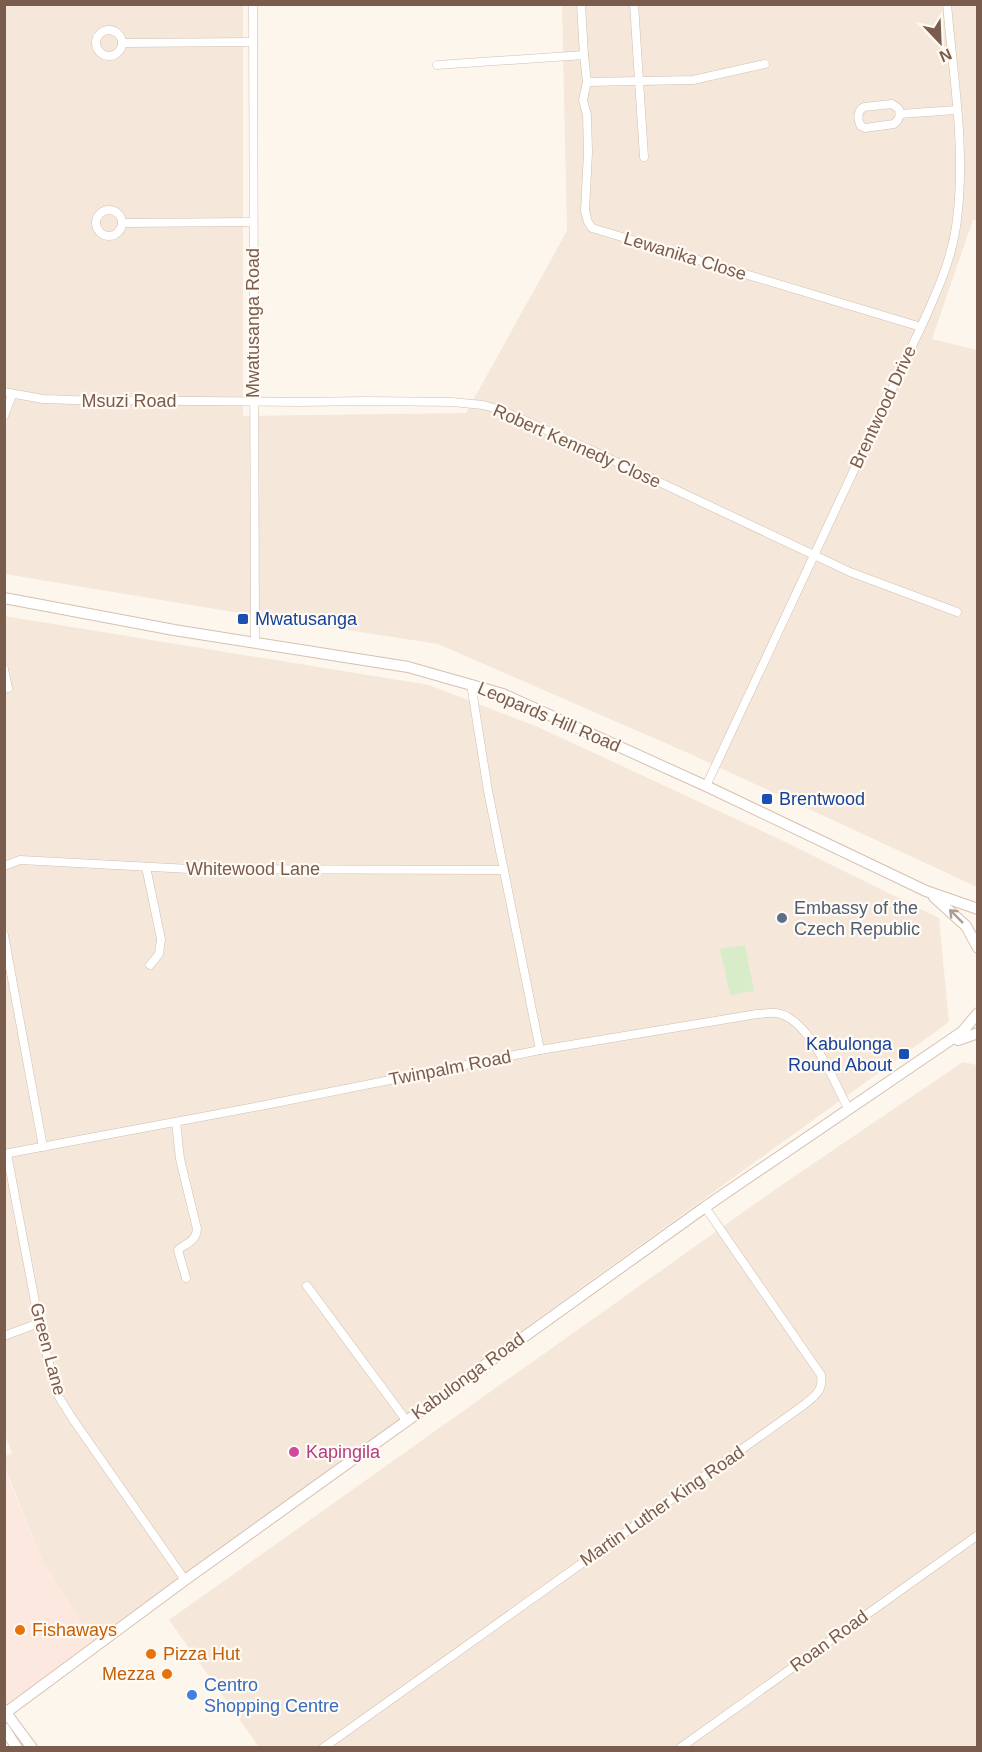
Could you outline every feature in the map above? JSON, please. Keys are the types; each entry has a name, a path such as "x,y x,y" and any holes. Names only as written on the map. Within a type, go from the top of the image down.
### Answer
{"main road":[{"name":"Leopards Hill Road","path":"4,598 174,630 408,667 503,694 706,786 926,891 978,909"},
{"name":"Leopards Hill Road","path":"926,891 966,926 978,948"},
{"name":"Kabulonga Road","path":"5,1712 406,1420 705,1207 962,1032 978,1013"},
{"name":"Kabulonga Road","path":"938,1048 978,1033"},
{"path":"5,1712 32,1748"},
{"path":"4,1728 17,1748"}],"street":[{"name":"Mwatusanga Road","path":"253,4 255,642"},
{"path":"581,4 587,82 693,80 765,64"},
{"path":"634,4 644,157"},
{"name":"Brentwood Drive","path":"706,786 921,327 949,259 957,220 960,159 947,4"},
{"path":"122,43 253,42"},
{"path":"437,64 584,55"},
{"name":"Lewanika Close","path":"587,82 583,100 587,115 588,152 585,211 592,228 921,327"},
{"path":"892,104 899,109 900,114 897,121 890,126 865,128 859,122 858,114 864,107 892,104"},
{"path":"900,114 956,110"},
{"path":"122,223 253,222"},
{"path":"4,416 8,393"},
{"name":"Msuzi Road","path":"8,393 43,399 254,402"},
{"name":"Robert Kennedy Close","path":"254,402 366,400 483,405 501,410 850,572 957,612"},
{"path":"4,669 8,688"},
{"path":"471,684 504,870 540,1050"},
{"name":"Whitewood Lane","path":"4,866 20,860 190,869 504,870"},
{"path":"146,867 161,939 159,954 150,965"},
{"path":"4,935 43,1148"},
{"name":"Twinpalm Road","path":"6,1154 540,1050 757,1014 776,1013 791,1020 810,1038 848,1108"},
{"path":"176,1122 180,1159 197,1229 192,1242 178,1250 186,1278"},
{"name":"Green Lane","path":"6,1154 39,1323 54,1384 65,1408 185,1580"},
{"name":"Martin Luther King Road","path":"324,1748 791,1414 820,1390 821,1375 705,1207"},
{"path":"307,1286 406,1420"},
{"path":"4,1336 39,1323"},
{"name":"Roan Road","path":"680,1748 978,1535"}],"shaded area":[{"path":"4,5 243,5 243,416 466,413 567,231 562,5 977,5 977,220 973,220 932,339 977,350 977,887 688,753 438,644 5,574"},
{"path":"4,616 429,685 538,727 775,837 939,918 949,1022 92,1641 41,1558 5,1468 5,1456 12,1453 4,1433"},
{"path":"963,1062 977,1065 977,1747 259,1747 169,1620 783,1184"},
{"path":"4,1468 41,1558 92,1641 5,1706"}],"green space":[{"path":"745,945 754,991 730,995 720,949"}],"place":[{"name":"Mwatusanga","path":"243,619"},
{"name":"Brentwood","path":"767,799"},
{"name":"Embassy of the Czech Republic","path":"782,918"},
{"name":"Kabulonga Round About","path":"904,1054"},
{"name":"Kapingila","path":"294,1452"},
{"name":"Fishaways","path":"20,1630"},
{"name":"Pizza Hut","path":"151,1654"},
{"name":"Mezza","path":"167,1674"},
{"name":"Centro Shopping Centre","path":"192,1695"}]}
